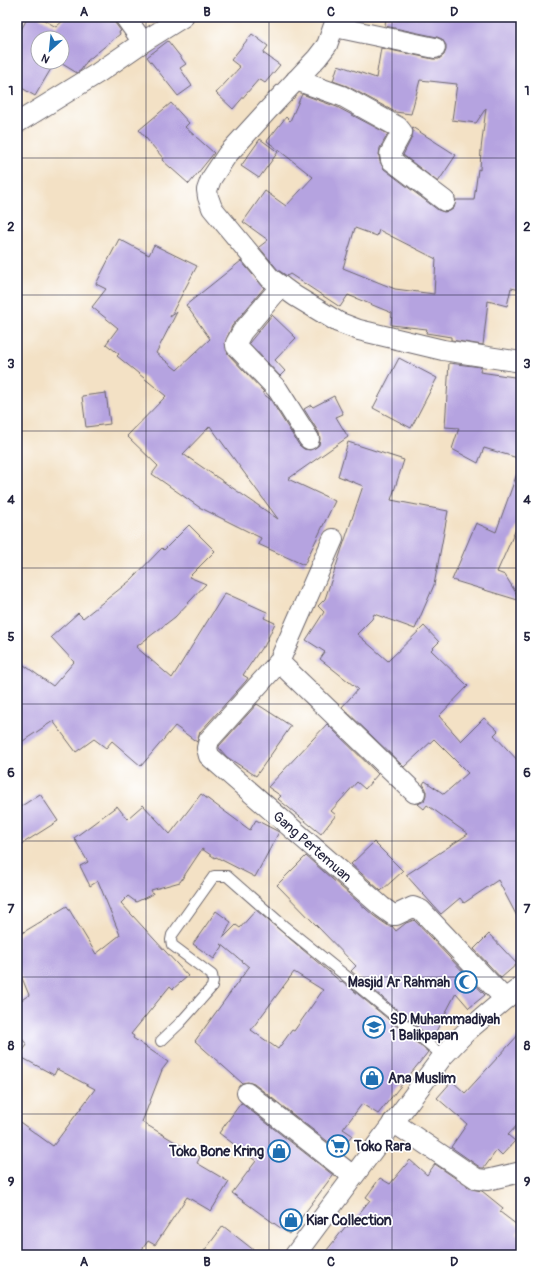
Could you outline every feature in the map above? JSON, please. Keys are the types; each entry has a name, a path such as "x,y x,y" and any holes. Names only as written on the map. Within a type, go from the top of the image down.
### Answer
{"street":[{"path":"125,17 143,42"},
{"path":"17,123 98,73 183,17"},
{"path":"435,48 336,22 327,46 227,154 211,179 207,190 208,198 212,208 270,278 318,311 338,322 359,330 444,350 521,362"},
{"path":"296,80 342,96 398,127 402,132 390,154 391,160 444,201"},
{"path":"281,286 242,332 236,346 278,390 310,439"},
{"name":"Gang Pertemuan","path":"333,539 279,662 209,740 207,748 209,756 393,915 414,907 421,910 505,998"},
{"path":"279,662 414,793"},
{"path":"295,1255 393,1122 444,1056 467,1031 505,998 521,987"},
{"path":"247,1093 353,1176"},
{"path":"393,1122 477,1179 487,1180 521,1172"}],"lane":[{"path":"161,1041 212,987 213,981 212,975 172,945 172,935 214,876 227,876 285,927 444,1056"}],"building":[{"path":"28,17 39,17 56,27 67,17 114,17 115,23 121,31 119,32 120,34 87,61 77,73 70,69 70,30 30,30 30,70 50,70 35,96 17,85 17,37"},
{"path":"386,17 521,17 521,290 511,288 507,306 488,301 483,345 451,340 451,337 426,333 427,329 391,325 392,313 348,295 340,307 290,274 287,276 278,270 259,247 268,240 243,222 265,191 286,206 313,177 267,141 286,117 290,121 302,94 337,107 388,134 380,148 379,155 380,162 384,169 438,210 444,212 450,211 454,208 456,200 474,200 478,169 480,170 486,108 476,123 452,120 457,84 420,80 411,114 395,112 347,86 333,81 338,65 376,78 381,48 433,59 439,59 444,55 446,45 442,39 385,26","holes":["355,228 377,236 379,230 436,259 434,294 395,289 343,268"]},
{"path":"252,34 268,46 263,53 280,65 265,83 259,79 233,109 216,93 240,67 231,60"},
{"path":"168,41 186,64 180,68 192,86 178,96 147,57"},
{"path":"171,103 189,123 185,127 214,153 189,184 162,160 163,158 139,130"},
{"path":"412,127 456,155 438,182 403,155 412,137"},
{"path":"260,139 278,152 259,178 241,166"},
{"path":"119,239 149,255 154,245 197,266 170,317 177,312 156,353 177,370 210,339 186,305 241,261 264,288 232,326 225,343 228,354 264,392 262,393 270,399 299,445 304,449 310,450 315,448 319,445 320,439 319,433 304,409 311,405 313,407 334,396 343,414 336,417 348,437 288,479 335,501 304,565 258,544 261,538 199,507 152,474 158,466 127,436 166,396 117,356 119,354 106,344 118,328 92,307 106,289 96,284","holes":["210,426 278,519 183,454"]},
{"path":"272,315 296,338 275,360 285,371 280,376 249,343"},
{"path":"399,358 437,378 411,428 373,408"},
{"path":"449,363 481,367 480,372 521,378 521,459 484,448 478,463 452,449 459,428 445,427"},
{"path":"106,393 110,424 86,427 82,396"},
{"path":"348,442 404,460 391,500 448,511 434,585 415,629 374,614 372,619 357,634 388,661 424,626 439,642 431,650 468,686 439,716 461,741 484,718 498,731 494,735 521,764 521,924 498,880 464,903 460,898 441,914 406,875 468,834 427,805 424,809 418,804 424,801 426,795 426,789 423,784 425,781 444,794 468,773 434,739 404,767 342,707 358,689 320,659 325,652 306,640 324,612 318,606 325,599 363,486 338,476"},
{"path":"519,468 521,468 521,518 497,572 505,575 521,601 452,580 476,523 496,532"},
{"path":"189,525 215,551 189,577 206,584 175,617 136,647 172,678 225,593 267,612 264,618 275,623 264,647 262,647 243,675 248,678 246,681 200,732 197,742 175,726 141,766 112,741 106,748 94,739 76,752 53,721 17,745 17,660 53,686 74,662 51,637 78,613 83,618 131,580 162,548 164,550"},
{"path":"257,704 291,726 256,776 227,757 219,746"},
{"path":"327,724 378,774 365,789 357,782 331,811 336,815 321,834 278,799 281,796 268,787"},
{"path":"40,794 58,821 17,847 17,809"},
{"path":"201,794 250,830 256,820 279,832 255,877 216,857 215,858 202,849 180,882 151,890 153,894 136,902 128,896 121,903 188,976 173,989 170,986 131,1034 134,1036 133,1038 168,1062 162,1070 142,1122 200,1157 197,1163 229,1182 211,1211 187,1197 155,1245 148,1241 138,1255 17,1255 17,1120 53,1146 95,1089 57,1069 54,1075 19,1056 27,1045 17,1032 17,1003 29,995 17,966 17,936 67,906 96,954 120,935 98,881 90,886 80,866 88,862 74,838 117,806 127,819 143,805 170,834"},
{"path":"374,842 403,871 381,891 351,864"},
{"path":"306,856 374,916 390,927 392,926 396,931 406,923 414,920 485,995 469,1008 456,993 432,1039 351,971 356,966 277,885"},
{"path":"256,910 341,982 342,981 428,1052 378,1114 362,1104 343,1129 352,1135 340,1151 254,1084 248,1082 242,1083 195,1041 249,967 220,943 223,946 214,959 193,944 216,911 231,922 223,938 236,925 240,928","holes":["294,972 323,990 294,1031 292,1030 278,1049 251,1030"]},
{"path":"489,934 517,964 501,978 474,949"},
{"path":"521,1032 521,1121 508,1135 515,1141 502,1155 497,1150 484,1168 481,1168 451,1147 467,1124 437,1098 452,1081 465,1093"},
{"name":"Toko Bone Kring","path":"241,1103 333,1175 289,1234 232,1193 256,1161 219,1133"},
{"path":"410,1160 427,1175 435,1164 471,1189 482,1191 503,1208 500,1212 521,1228 516,1233 521,1237 521,1255 323,1255 346,1226 348,1227 370,1200 366,1197 380,1178 390,1184"},
{"path":"223,1226 260,1255 201,1255"}],"place":[{"name":"Masjid Ar Rahmah","path":"466,982"},
{"name":"SD Muhammadiyah 1 Balikpapan","path":"374,1027"},
{"name":"Ana Muslim","path":"372,1078"},
{"name":"Toko Rara","path":"338,1146"},
{"name":"Toko Bone Kring","path":"279,1151"},
{"name":"Kiar Collection","path":"291,1220"}]}
